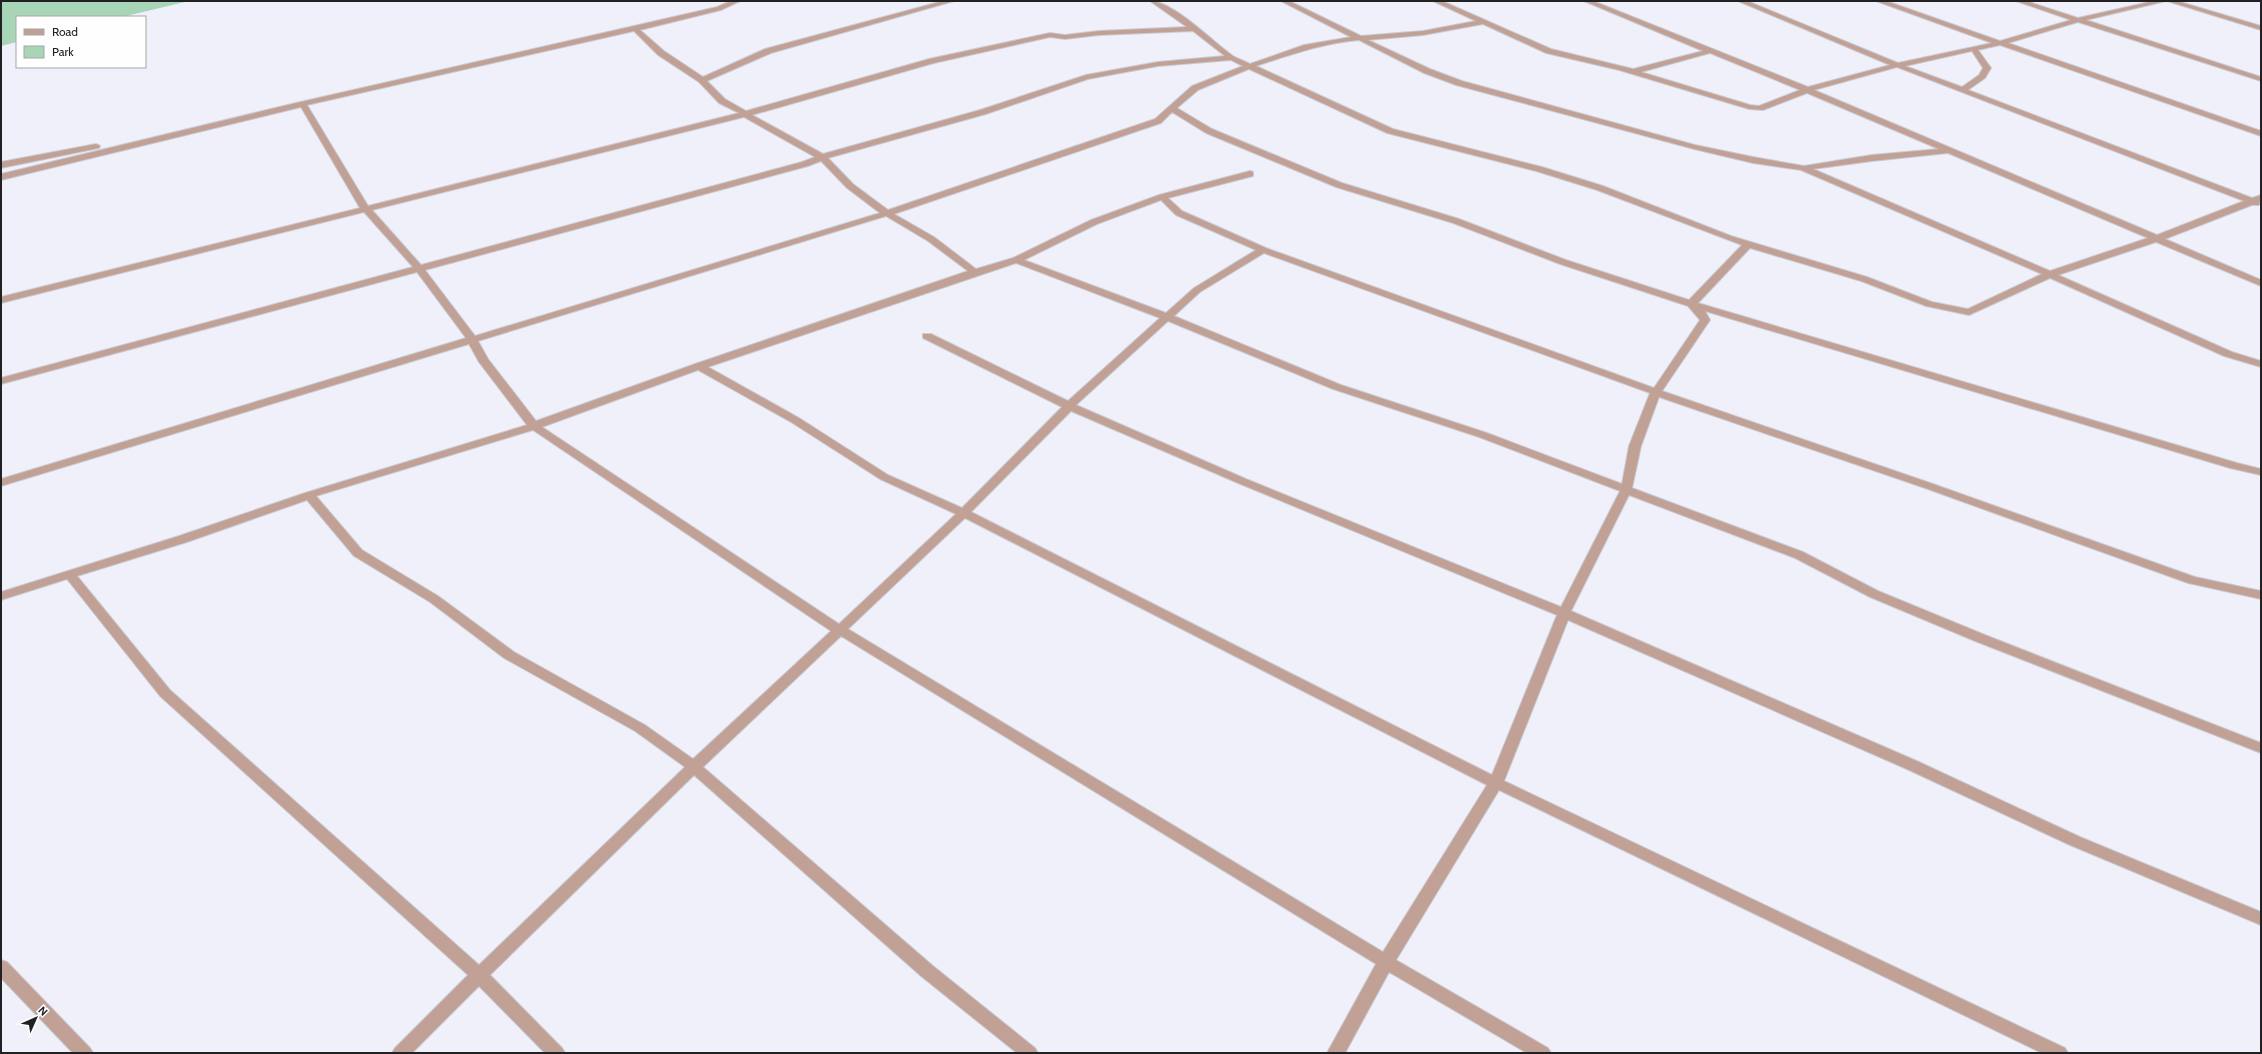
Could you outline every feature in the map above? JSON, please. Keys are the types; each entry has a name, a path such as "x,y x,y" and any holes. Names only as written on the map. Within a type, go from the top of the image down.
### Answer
{"street":[{"path":"1,177 303,104 719,9 737,1"},
{"path":"702,80 768,51 951,1"},
{"path":"1153,1 1172,12 1232,58 1390,131 1539,169 1600,188 1728,238 1749,243 1864,279 1929,304 1969,312 2048,275 2156,239 2258,201"},
{"path":"1284,1 1363,38 1427,71 1459,83 1694,147 1752,160 1803,168 1982,244 2048,275 2228,354 2261,364"},
{"path":"1436,1 1549,51 1632,72 1760,108 1807,90 1897,65 2001,43 2078,20 2163,1"},
{"path":"1587,1 1807,90 2261,283"},
{"path":"1741,1 1897,65 2258,201"},
{"path":"1879,1 2261,134"},
{"path":"2019,1 2261,79"},
{"path":"2170,1 2261,28"},
{"path":"1,483 888,212 1158,121 1195,88 1250,66 1307,47 1337,40 1423,32 1483,22"},
{"path":"635,29 661,53 702,80 722,101 822,157 850,186 880,209 888,212 931,239 975,272"},
{"path":"1,300 364,208 746,114 932,61 1050,35 1065,37 1099,33 1194,29"},
{"path":"1963,90 1982,76 1987,68 1974,49"},
{"path":"1632,72 1710,51"},
{"path":"1,381 418,267 805,164 822,157 983,112 1086,77 1158,64 1232,58"},
{"path":"1,165 303,104"},
{"path":"303,104 364,208 418,267 472,339 483,360 534,426 841,631 1386,962 1542,1053"},
{"path":"1171,108 1209,130 1339,185 1456,221 1563,262 1691,304 2234,466 2261,472"},
{"path":"1803,168 1872,158 1949,151"},
{"path":"1,596 182,540 309,495 534,426 698,366 975,272 1016,260 1094,222 1162,197 1250,174"},
{"path":"1162,197 1180,213 1263,250 1656,392 1929,486 2192,580 2261,595"},
{"path":"1691,304 1749,243"},
{"path":"401,1053 479,975 694,767 841,631 964,513 1069,406 1197,290 1263,250"},
{"path":"1016,260 1166,317 1337,387 1483,435 1799,555 1874,594 1980,638 2261,748"},
{"path":"1336,1053 1386,962 1496,783 1564,613 1626,490 1635,446 1656,392 1705,320 1701,313 1691,304"},
{"path":"927,336 1069,406 1242,481 1564,613 1914,766 2075,841 2261,919"},
{"path":"698,366 795,420 884,477 964,513 1496,783 2058,1053"},
{"path":"309,495 358,553 434,599 509,655 640,728 694,767 927,971 1029,1053"},
{"path":"69,574 164,693 479,975 556,1053"},
{"path":"1,967 84,1053"}],"green space":[{"path":"1,1 189,1 126,16 16,16 16,42 1,46"}]}
